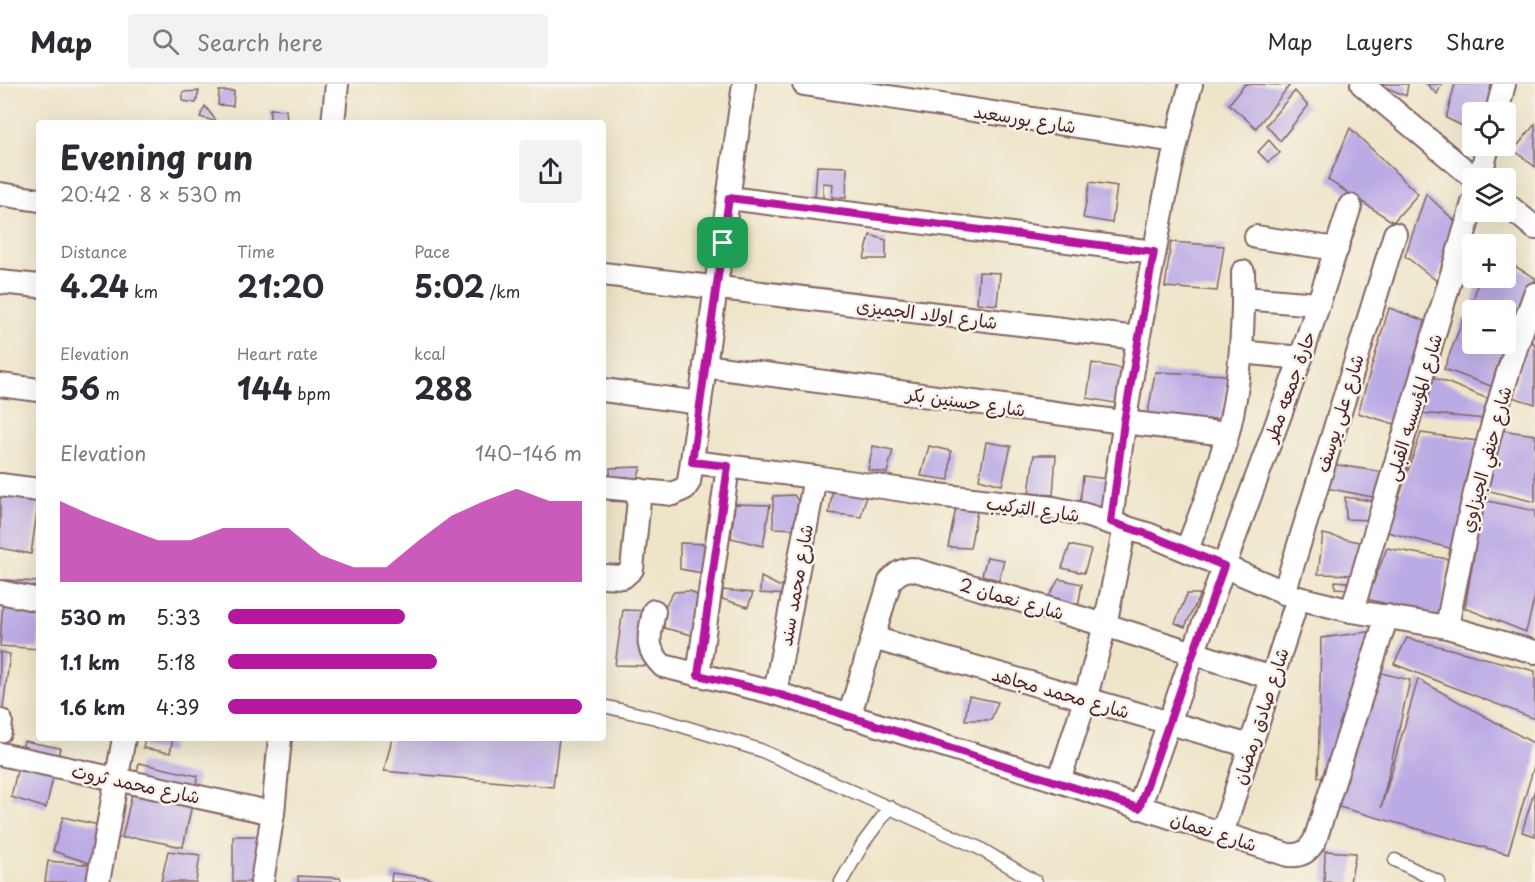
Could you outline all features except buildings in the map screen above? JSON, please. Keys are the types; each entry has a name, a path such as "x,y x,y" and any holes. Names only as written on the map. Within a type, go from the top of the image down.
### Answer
{"street":[{"path":"333,120 337,84"},
{"path":"606,488 673,494 686,488 744,84"},
{"name":"شارع بورسعيد","path":"804,84 1175,141"},
{"path":"1059,781 1085,700 1105,625 1118,524 1124,422 1137,338 1175,141 1191,84"},
{"path":"1362,84 1462,168"},
{"path":"1390,107 1395,84"},
{"path":"1500,102 1504,84"},
{"path":"0,194 36,200"},
{"path":"729,198 1154,252"},
{"name":"حارة جمعه مطر","path":"1139,808 1224,566 1301,358 1350,206"},
{"path":"1516,212 1535,228"},
{"name":"شارع المؤسسه القبلى","path":"1352,610 1467,222"},
{"name":"شارع على يوسف","path":"1291,595 1395,234"},
{"path":"1256,237 1336,249"},
{"path":"1187,550 1227,434 1235,399 1241,352 1243,272"},
{"name":"شارع اولاد الجميزى","path":"606,274 1137,338"},
{"path":"0,282 36,286"},
{"name":"شارع حنفي الجيزاوي","path":"1448,627 1464,534 1489,435 1518,339 1535,294"},
{"path":"1244,298 1318,304"},
{"path":"1241,352 1301,358"},
{"name":"شارع حسنين بكر","path":"705,366 1227,434"},
{"path":"0,385 36,390"},
{"path":"606,390 700,403"},
{"path":"698,675 728,466"},
{"name":"شارع التركيب","path":"690,472 728,466 937,495 1053,508 1118,524 1187,550 1291,595 1352,610 1448,627 1535,652"},
{"name":"شارع محمد سند","path":"775,693 815,477"},
{"path":"0,485 36,489"},
{"path":"606,576 623,577 632,569 640,490"},
{"name":"شارع نعمان 2","path":"849,717 890,581 896,574 912,569 1105,625 1272,678"},
{"path":"0,592 36,599"},
{"name":"شارع صادق رمضان","path":"1222,834 1272,678 1291,595"},
{"name":"شارع نعمان","path":"654,611 648,644 653,657 663,666 775,693 1288,855 1299,856 1309,850 1315,840 1387,616"},
{"name":"شارع محمد مجاهد","path":"873,638 1250,746"},
{"path":"98,882 123,741"},
{"path":"262,882 273,813 280,741"},
{"name":"شارع محمد ثروت","path":"0,754 273,813"}],"lane":[{"path":"606,707 656,718 760,750 979,848 1036,882"},
{"path":"841,882 864,842 890,807"},
{"path":"1395,860 1439,882"}],"route":[{"path":"729,198 1154,252 1137,338 1111,522 1150,535 1224,566 1139,808 775,693 698,675 728,466 692,462 723,243 729,198"}]}
